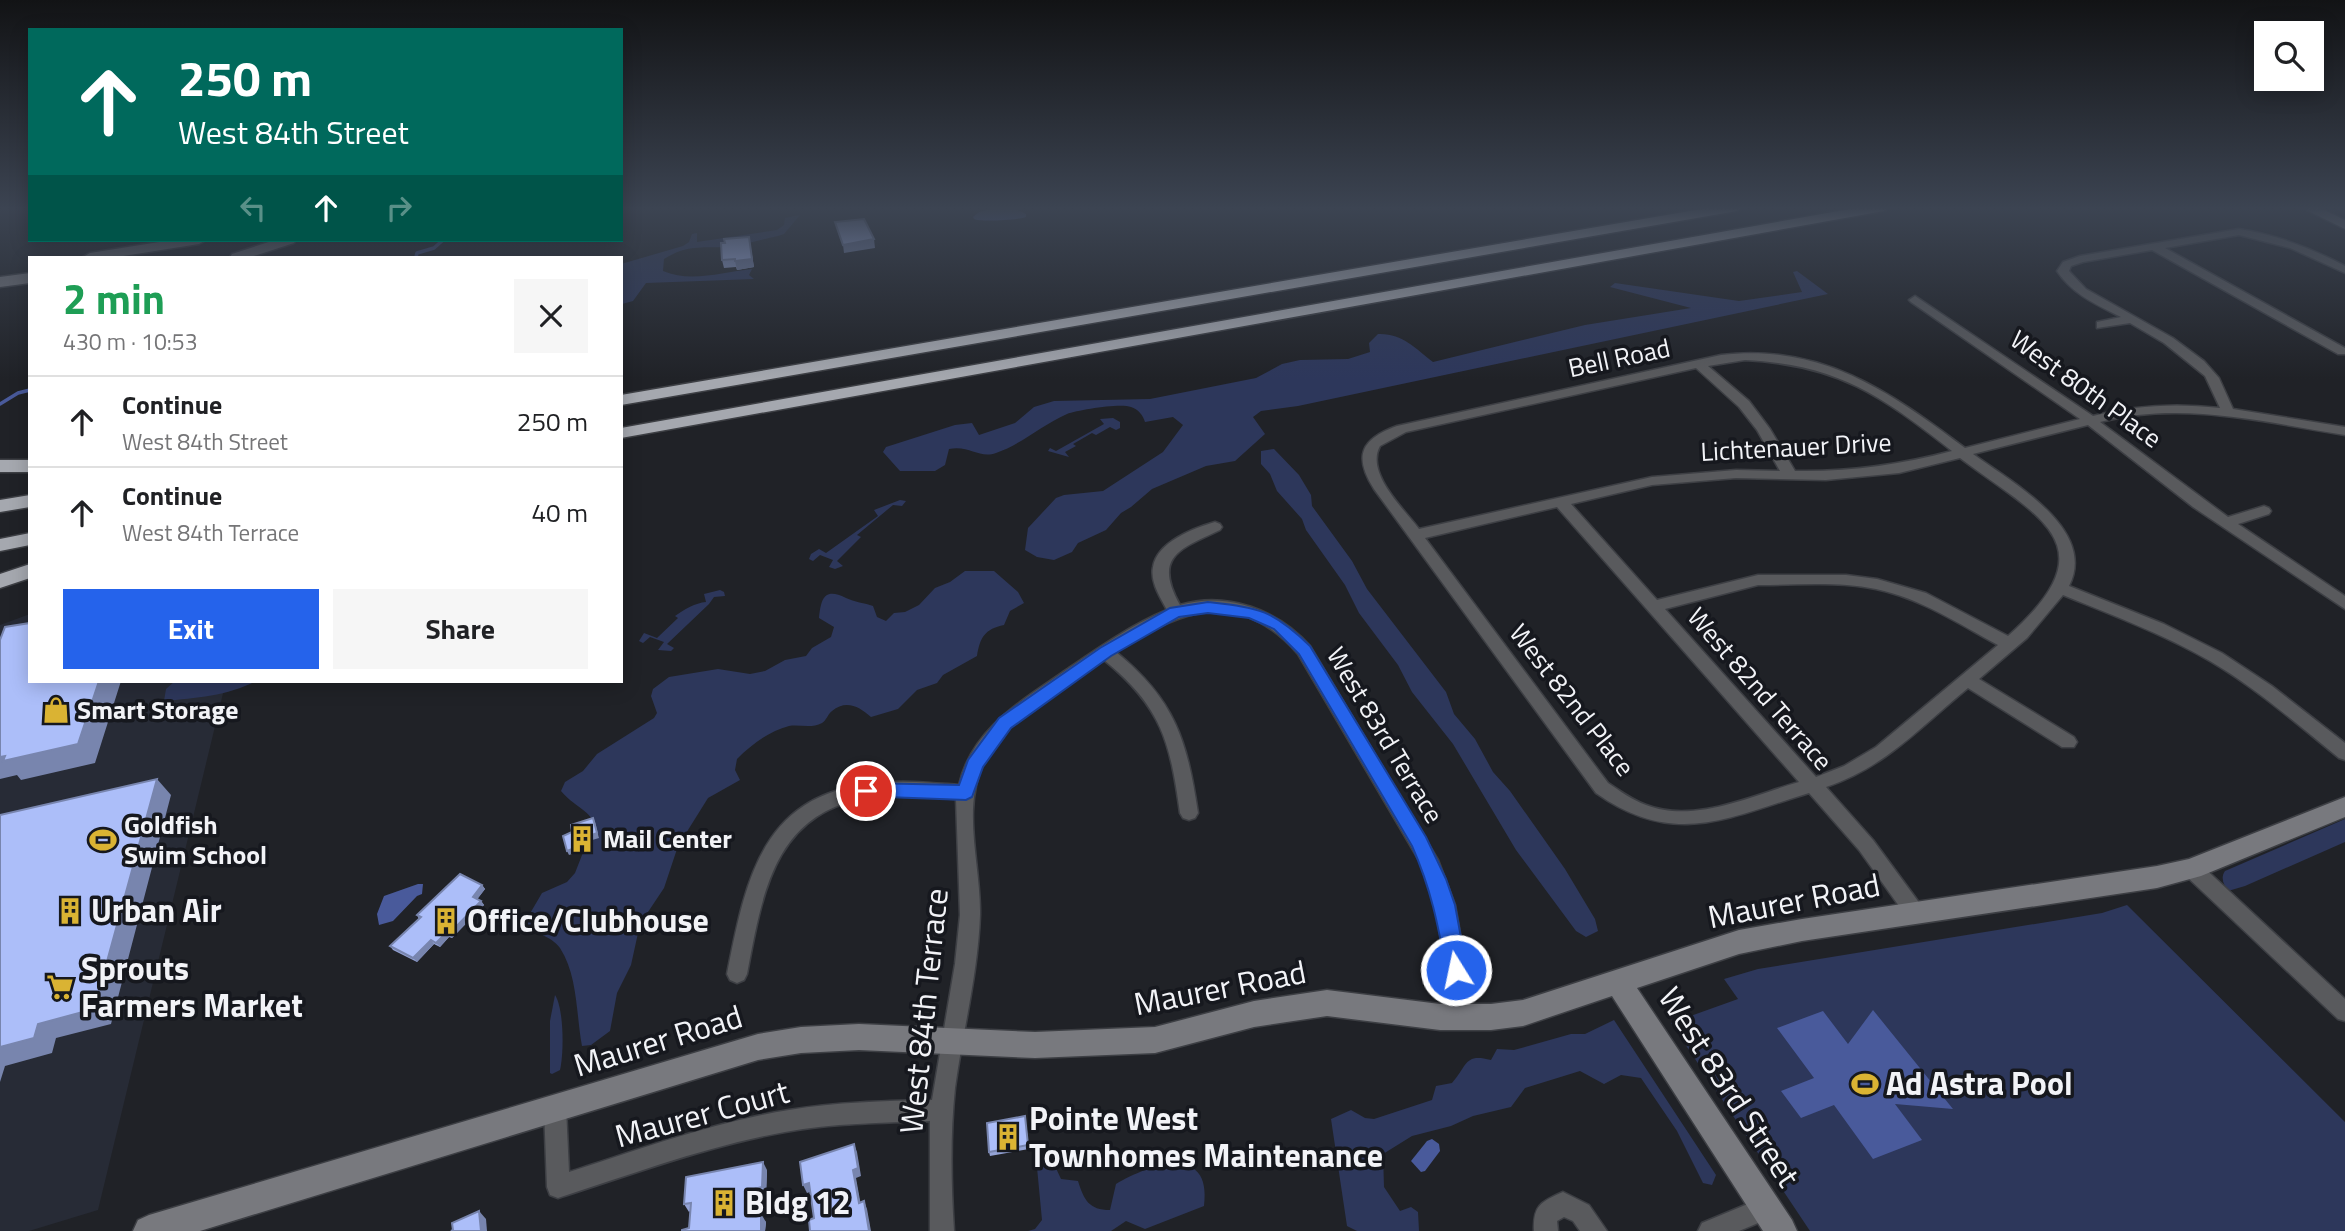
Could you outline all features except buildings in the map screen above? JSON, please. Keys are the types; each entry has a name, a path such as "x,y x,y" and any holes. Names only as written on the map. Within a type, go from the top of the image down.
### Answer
{"highway":[{"path":"623,400 1405,264"},
{"path":"623,433 1563,264"},
{"path":"0,466 28,466"},
{"path":"0,506 28,501"},
{"path":"0,545 28,539"},
{"path":"0,581 28,572"}],"street":[{"path":"2067,264 2063,271 2068,279 2082,290 2182,350 2197,362 2210,374 2229,414"},
{"path":"2185,264 2342,351"},
{"path":"0,269 28,265"},
{"path":"0,282 28,278"},
{"name":"West 80th Place","path":"1915,300 2091,420 2225,523 2345,604"},
{"path":"2102,325 2130,319"},
{"name":"Bell Road","path":"1415,535 1379,486 1367,464 1370,449 1380,438 1402,429 1699,364 1745,356 1767,356 1822,366 1854,377 1885,395 2041,514 2058,533 2068,553 2069,562 2060,588"},
{"path":"1699,364 1744,404 1763,429 1790,475"},
{"name":"Lichtenauer Drive","path":"1415,535 1612,488 1699,475 1826,476 1899,469 2149,408 2183,408 2345,431"},
{"name":"West 82nd Terrace","path":"1560,501 1880,862 1916,914"},
{"path":"2225,523 2264,511"},
{"path":"1176,612 1159,577 1160,564 1174,547 1215,527"},
{"name":"West 82nd Place","path":"1415,535 1590,774 1613,798 1665,819 1700,818 1811,785 1869,761 2009,643 2036,618 2060,588"},
{"path":"1654,606 1758,580 1853,581 1898,589 1922,597 2009,643"},
{"path":"2060,588 2160,629 2218,658 2261,687 2345,753"},
{"name":"West 83rd Terrace","path":"1176,612 1208,607 1252,613 1279,625 1306,653 1429,860 1445,905 1465,1018"},
{"name":"West 84th Terrace","path":"942,1231 939,1186 942,1111 970,913 966,792 975,765 1005,723 1105,652 1176,612"},
{"path":"1105,652 1142,682 1166,718 1178,748 1189,813"},
{"path":"1966,680 2068,741"},
{"path":"737,974 762,866 776,842 802,816 832,800 866,791 966,792"},
{"name":"Maurer Road","path":"150,1231 758,1047 829,1038 1086,1045 1155,1040 1254,1014 1327,1003 1407,1014 1465,1018 1523,1013 1740,942 1802,930 2128,883 2192,869 2345,807"},
{"path":"2192,869 2341,1004"},
{"name":"West 83rd Street","path":"1618,982 1774,1220"},
{"name":"Maurer Court","path":"555,1108 558,1187 665,1152 785,1121 839,1114 942,1111"},
{"path":"1545,1231 1545,1215 1563,1204 1581,1213 1595,1231"},
{"path":"1710,1231 1774,1220"}],"shaded area":[{"path":"623,264 664,264 663,271 684,276 707,276 752,269 749,275 754,279 646,283 633,301 623,304"},
{"path":"1797,271 1828,294 1298,406 1261,411 1253,417 1265,434 1235,461 1206,466 1152,489 1121,513 1106,530 1078,543 1072,552 1054,560 1037,557 1025,550 1028,528 1056,498 1103,491 1163,452 1183,425 1173,417 1145,422 1134,408 1109,406 1067,414 1015,445 996,453 949,449 945,465 935,471 900,471 883,452 886,447 955,425 972,423 979,435 1015,423 1034,407 1054,401 1150,399 1256,378 1282,364 1300,360 1348,359 1370,352 1369,343 1378,334 1401,339 1433,362 1585,325 1691,308 1610,287 1615,283 1739,301 1802,292 1793,272"},
{"path":"1113,418 1120,422 1120,428 1116,430 1110,427 1096,435 1092,433 1065,452 1069,457 1048,451 1050,448 1056,451 1104,424 1100,419"},
{"path":"1274,449 1299,475 1311,495 1312,506 1352,561 1367,589 1446,692 1454,714 1475,739 1493,772 1510,791 1565,869 1595,919 1598,931 1586,937 1576,931 1516,850 1453,744 1412,692 1398,665 1359,613 1345,585 1306,530 1302,519 1277,491 1270,474 1261,464 1261,451"},
{"path":"900,500 906,501 902,506 893,505 857,535 861,537 837,561 843,566 835,569 829,567 833,560 820,555 813,561 809,559 811,554 819,549 826,553 878,516 874,510"},
{"path":"965,571 994,571 1018,592 1024,603 1010,611 1004,625 984,635 977,656 943,675 937,683 917,690 898,709 871,717 858,708 842,705 818,725 789,726 774,731 737,759 735,770 740,780 708,798 678,846 664,888 640,924 631,965 617,993 610,1031 591,1045 582,1046 573,983 566,959 556,944 525,922 542,893 567,882 575,873 584,850 590,848 589,841 599,837 589,815 561,791 565,782 583,771 597,754 654,718 657,713 651,696 653,689 669,677 718,669 750,674 765,671 785,660 806,656 812,648 831,637 834,627 819,618 821,605 828,594 873,606 877,617 886,621 894,613 905,612 919,605 935,588 950,582"},
{"path":"720,590 725,596 714,597 667,644 674,648 671,651 658,650 664,642 650,637 643,643 639,641 644,633 657,638 678,618 675,616 706,602 704,594"},
{"path":"28,615 28,683 226,683 98,1210 29,1231 0,1231 0,625"},
{"path":"173,683 252,683 223,693 164,701 166,689"},
{"path":"2345,819 2345,842 2245,886 2228,891 2225,886 2225,871"},
{"path":"423,884 422,894 393,921 379,925 377,914 384,896"},
{"path":"2127,905 2345,1122 2345,1231 1810,1231 1671,1023 1738,999 1724,979 1758,969 2102,913"},
{"path":"555,995 562,1020 562,1053 560,1070 552,1074 550,1021"},
{"name":"Ad Astra Pool","path":"1873,1010 1953,1109 1895,1104 1922,1140 1873,1159 1834,1105 1801,1118 1781,1091 1814,1078 1777,1028 1823,1011 1848,1044"},
{"path":"1614,1020 1716,1175 1712,1185 1703,1183 1677,1131 1641,1078 1621,1075 1604,1084 1580,1071 1525,1088 1511,1107 1412,1136 1383,1154 1384,1187 1400,1211 1411,1207 1418,1212 1419,1231 1357,1231 1347,1226 1331,1119 1351,1110 1365,1118 1374,1119 1432,1100 1436,1086 1452,1083 1471,1059 1491,1060 1497,1049 1514,1050 1571,1034 1585,1034"},
{"path":"1432,1139 1439,1144 1440,1151 1425,1171 1421,1172 1411,1161 1427,1141"},
{"path":"1043,1151 1048,1151 1061,1179 1078,1181 1085,1199 1097,1208 1110,1210 1116,1184 1145,1170 1176,1164 1189,1166 1198,1173 1204,1186 1204,1206 1145,1229 1126,1221 1111,1231 1028,1231 1035,1229 1042,1220 1036,1157"}],"waterway":[{"path":"0,404 28,390"}],"place":[{"name":"Smart Storage","path":"56,710"},
{"name":"Mail Center","path":"582,839"},
{"name":"Goldfish Swim School","path":"103,840"},
{"name":"Urban Air","path":"70,911"},
{"name":"Office/Clubhouse","path":"446,921"},
{"name":"Sprouts Farmers Market","path":"60,987"},
{"name":"Ad Astra Pool","path":"1865,1084"},
{"name":"Pointe West Townhomes Maintenance","path":"1008,1137"},
{"name":"Bldg 12","path":"724,1203"}],"route":[{"path":"866,791 887,789 966,792 975,765 997,731 1015,714 1105,652 1176,612 1223,607 1252,613 1279,625 1292,635 1304,650 1419,842 1437,879 1445,905 1456,970"}]}
